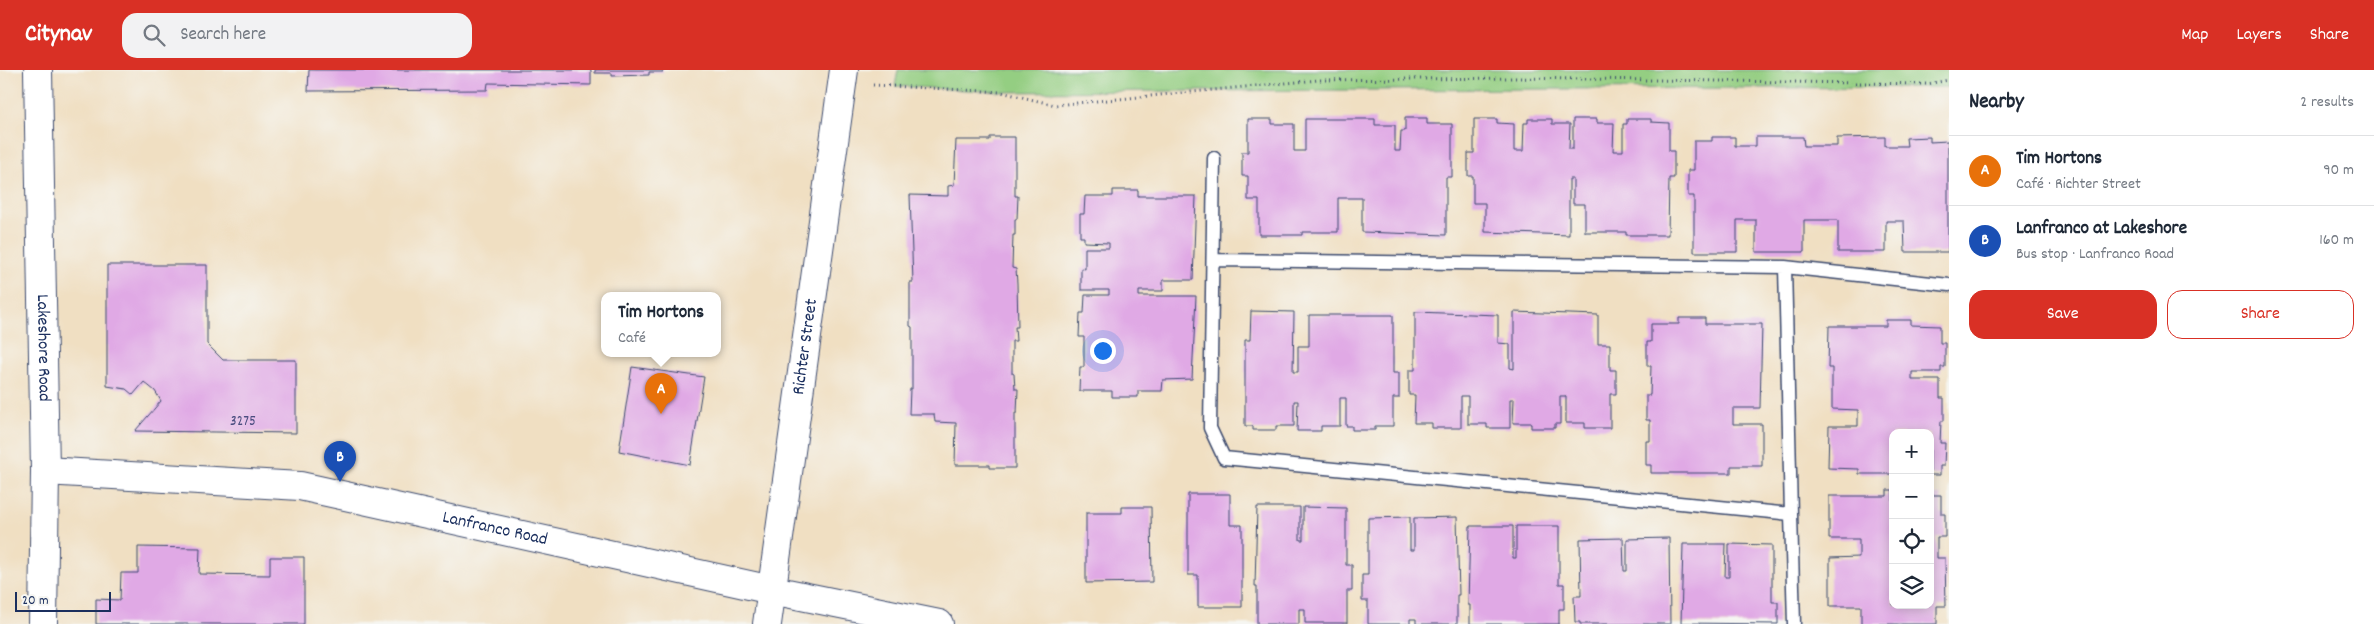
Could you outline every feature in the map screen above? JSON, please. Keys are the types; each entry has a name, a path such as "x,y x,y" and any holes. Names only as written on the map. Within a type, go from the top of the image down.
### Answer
{"street":[{"name":"Lakeshore Road","path":"38,70 45,472 43,624"},
{"name":"Richter Street","path":"767,624 843,77"},
{"name":"Lanfranco Road","path":"45,472 300,486 772,590 940,624"}],"lane":[{"path":"1214,158 1210,428 1224,458 1791,514"},
{"path":"1213,260 1785,267 1949,284"},
{"path":"1785,267 1794,624"}],"path":[{"path":"843,77 1002,92 1055,105 1318,80 1516,78 1927,84 1949,80"}],"green space":[{"path":"898,70 1949,70 1949,87 1001,92 895,86"}],"building":[{"path":"309,70 591,70 591,85 488,83 487,90 308,91"},
{"path":"595,70 663,70 663,72 649,72 649,75 612,76 612,73 595,73"},
{"path":"1405,118 1427,118 1427,124 1452,124 1452,177 1446,177 1446,235 1362,232 1362,198 1338,198 1338,232 1302,232 1302,235 1259,235 1259,200 1248,200 1248,176 1242,176 1242,152 1248,152 1248,119 1272,119 1272,124 1294,124 1294,151 1305,151 1305,119 1375,119 1375,125 1395,125 1395,151 1400,151 1401,131 1405,131"},
{"path":"1474,119 1497,119 1497,123 1514,124 1514,151 1523,151 1524,123 1528,123 1528,119 1552,119 1552,124 1570,124 1569,149 1573,149 1573,119 1597,119 1597,123 1614,123 1613,151 1623,151 1623,124 1627,124 1627,119 1651,119 1651,122 1669,123 1669,151 1674,151 1674,178 1669,178 1668,235 1626,235 1626,232 1585,232 1585,204 1573,204 1573,179 1569,179 1569,235 1485,232 1485,203 1473,203 1473,176 1468,176 1468,153 1474,153"},
{"path":"990,137 1015,137 1015,196 1018,196 1015,235 1013,235 1012,268 1016,269 1018,327 1015,327 1016,341 1012,341 1012,373 1014,374 1015,389 1018,389 1017,413 1015,413 1015,468 990,468 990,465 955,465 956,423 935,422 934,414 909,414 910,389 912,389 910,282 913,282 910,195 948,196 948,186 954,185 956,140 990,140"},
{"path":"1712,137 1735,137 1735,146 1756,146 1756,137 1803,137 1804,146 1837,146 1837,138 1885,137 1885,146 1907,146 1906,138 1930,137 1930,142 1948,141 1948,252 1905,252 1904,221 1886,221 1886,252 1838,252 1838,220 1804,220 1804,252 1756,252 1756,220 1737,220 1737,252 1694,252 1694,196 1688,196 1688,170 1694,170 1694,141 1712,141"},
{"path":"1113,190 1138,190 1138,196 1196,196 1193,280 1163,280 1163,291 1139,291 1139,296 1196,296 1192,379 1163,380 1162,391 1138,391 1138,397 1112,397 1112,391 1079,391 1080,367 1084,367 1084,337 1079,337 1080,313 1084,313 1085,295 1109,295 1109,290 1081,290 1081,268 1085,269 1085,248 1109,248 1109,243 1084,242 1084,237 1080,237 1080,214 1084,214 1085,196 1113,196"},
{"path":"107,265 207,265 207,344 223,360 296,360 296,433 135,431 161,401 155,391 144,382 133,395 126,389 107,386"},
{"path":"1251,311 1294,312 1293,372 1298,372 1298,346 1309,346 1309,315 1393,315 1393,373 1399,373 1399,398 1393,398 1393,426 1375,426 1375,430 1352,430 1352,426 1346,426 1346,398 1340,398 1340,426 1321,426 1321,431 1297,431 1298,401 1294,401 1294,426 1276,426 1276,430 1253,430 1253,426 1245,426 1245,340 1250,340"},
{"path":"1415,312 1498,315 1498,343 1510,344 1510,368 1514,369 1514,312 1598,315 1598,344 1610,344 1610,370 1616,370 1616,394 1610,394 1610,428 1585,428 1585,423 1566,423 1566,396 1560,396 1560,424 1555,424 1555,428 1531,428 1531,423 1513,423 1514,399 1510,399 1510,428 1487,428 1487,424 1468,424 1468,396 1461,396 1461,428 1432,428 1432,423 1414,423 1415,395 1409,395 1409,370 1415,370"},
{"path":"1679,318 1705,318 1705,324 1762,324 1760,408 1733,408 1733,424 1762,424 1762,466 1731,466 1731,473 1651,473 1651,465 1646,465 1646,441 1650,441 1650,420 1646,420 1646,395 1650,395 1651,366 1647,366 1647,342 1651,342 1651,324 1679,324"},
{"path":"1886,320 1911,320 1911,325 1940,326 1940,343 1945,343 1945,367 1941,367 1941,372 1912,372 1912,380 1940,380 1940,398 1944,398 1944,421 1941,421 1940,443 1945,443 1944,466 1940,466 1940,475 1934,475 1934,429 1889,429 1889,474 1859,474 1859,469 1828,468 1829,426 1858,426 1858,410 1832,409 1832,368 1828,368 1829,326 1886,326"},
{"path":"632,367 704,377 690,465 619,451"},
{"path":"1887,490 1889,490 1889,609 1934,609 1934,495 1941,495 1941,514 1945,514 1945,537 1937,537 1937,558 1945,558 1946,606 1937,606 1937,624 1861,624 1861,606 1830,606 1830,558 1859,557 1859,539 1829,539 1829,496 1887,496"},
{"path":"1188,494 1230,494 1230,525 1242,525 1242,607 1198,607 1198,575 1188,575"},
{"path":"1122,507 1151,507 1152,582 1086,583 1086,513 1122,513"},
{"path":"1257,507 1300,507 1300,540 1303,540 1303,507 1346,508 1346,565 1352,565 1352,591 1347,591 1347,623 1305,623 1305,609 1299,609 1299,624 1257,624 1257,586 1255,586"},
{"path":"1410,517 1410,550 1414,550 1414,518 1457,517 1459,595 1457,595 1457,624 1416,624 1416,619 1410,619 1410,624 1368,624 1368,601 1362,601 1362,575 1368,575 1368,518"},
{"path":"1470,526 1513,526 1513,558 1516,558 1516,526 1559,526 1559,584 1564,584 1564,609 1559,609 1559,624 1470,624 1470,605 1468,605"},
{"path":"1623,538 1624,571 1627,571 1627,539 1669,538 1670,624 1580,624 1580,622 1575,622 1574,596 1581,596 1580,539"},
{"path":"1683,544 1726,544 1725,577 1729,577 1729,544 1772,545 1772,602 1778,602 1778,624 1681,623"},
{"path":"138,547 200,548 199,574 270,575 270,557 304,557 304,624 96,624 96,599 120,600 121,573 138,573"}],"place":[{"name":"Tim Hortons","path":"661,414"},
{"name":"Lanfranco at Lakeshore","path":"340,482"}]}
